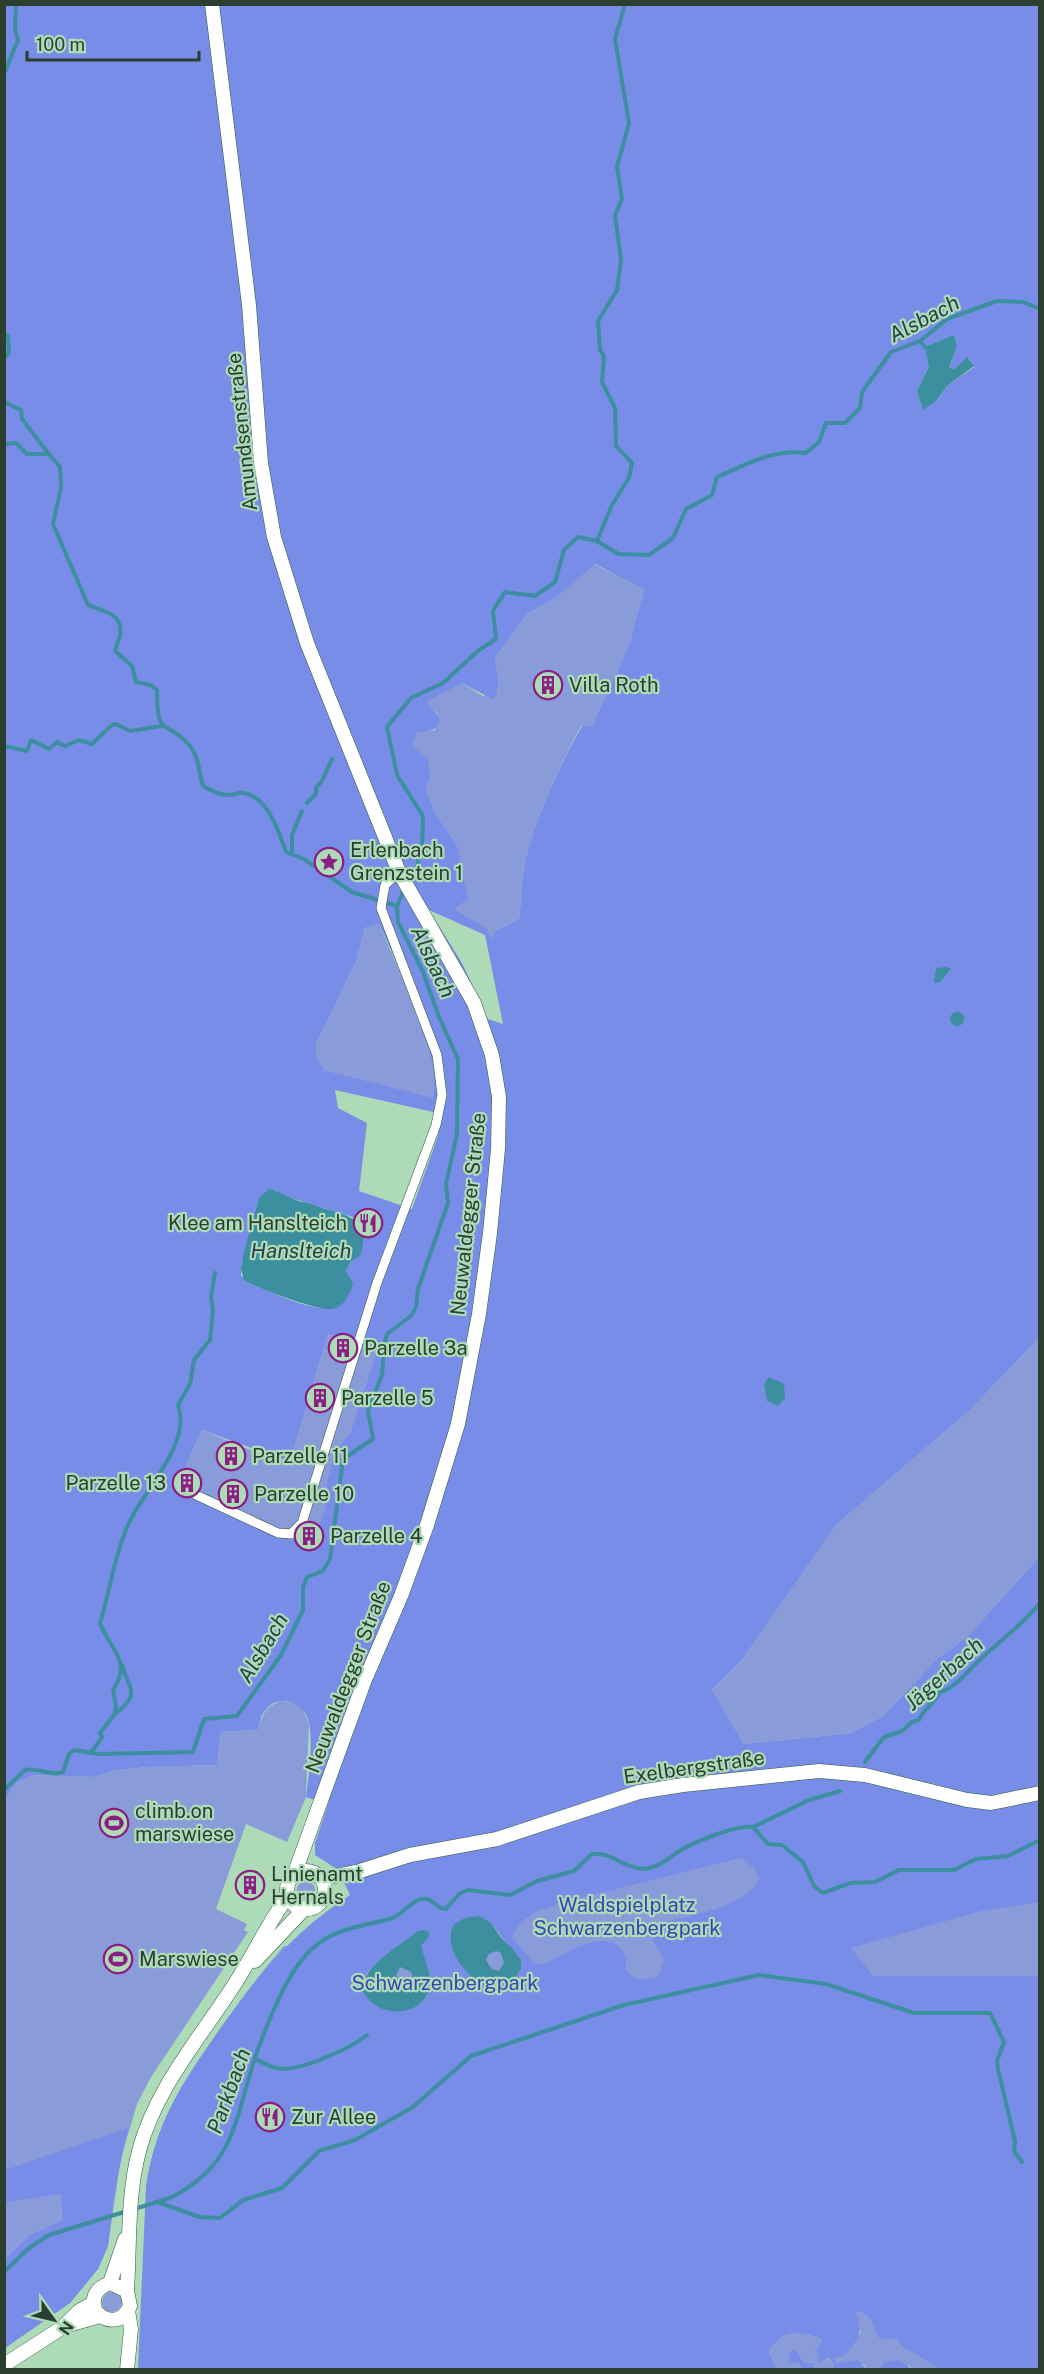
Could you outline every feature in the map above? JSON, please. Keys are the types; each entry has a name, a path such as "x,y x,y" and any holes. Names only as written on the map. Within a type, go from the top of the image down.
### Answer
{"main road":[{"name":"Amundsenstraße","path":"212,4 248,294 261,463 269,513 290,595 307,643 401,874"},
{"name":"Neuwaldegger Straße","path":"294,1875 364,1682 416,1555 451,1450 464,1396 479,1314 490,1233 500,1127 495,1070 474,1003 401,874"},
{"name":"Exelbergstraße","path":"316,1876 360,1871 410,1855 530,1830 595,1805 639,1792 765,1776 819,1771 847,1772 967,1800 998,1802 1040,1793"},
{"name":"Neuwaldegger Straße","path":"309,1838 316,1876"},
{"path":"237,1980 305,1908 318,1904 324,1894 316,1876 303,1871 294,1875 287,1886 288,1896 295,1905 305,1908"},
{"name":"Exelbergstraße","path":"324,1894 360,1871"},
{"path":"127,2370 131,2329 128,2311 131,2301 127,2291 131,2195 139,2151 149,2120 166,2086 237,1980 288,1896"},
{"path":"4,2365 93,2303 98,2290 110,2283 129,2225"},
{"path":"110,2283 127,2291"},
{"path":"93,2303 121,2333 127,2370"},
{"path":"63,2326 106,2318 128,2311"}],"street":[{"path":"196,1495 278,1533 291,1534 302,1523 377,1283 408,1207 439,1112 442,1084 437,1055 381,908 383,894 390,879 401,874"}],"green space":[{"path":"5,5 1039,5 1039,1338 969,1411 837,1524 742,1660 712,1690 744,1744 851,1733 883,1716 937,1659 967,1637 1039,1557 1039,1902 981,1911 851,1948 873,1976 1039,1976 1039,2369 939,2369 903,2347 896,2339 879,2338 871,2320 861,2312 855,2313 860,2325 856,2341 844,2356 834,2358 837,2364 858,2360 867,2369 832,2369 834,2365 828,2358 819,2362 817,2357 819,2355 815,2350 822,2340 799,2333 786,2335 769,2351 777,2369 138,2369 146,2187 150,2164 163,2123 193,2069 232,2012 262,1974 293,1940 350,1895 338,1870 315,1855 315,1843 328,1804 306,1797 311,1750 309,1723 302,1709 290,1702 276,1702 269,1706 262,1716 258,1730 221,1732 217,1765 147,1767 117,1770 94,1777 33,1775 16,1783 5,1800","holes":["957,347 949,367 954,369 967,358 974,367 947,386 936,401 923,409 917,391 929,366","595,564 644,590 629,645 592,726 582,726 565,757 544,805 525,862 519,919 495,931 491,939 487,929 454,909 468,899 456,843 435,813 426,790 430,778 428,760 413,746 416,733 425,732 438,725 439,716 426,702 462,683 492,699 497,691 498,680 495,658 527,614 557,597","429,910 485,935 503,1024 488,1019 462,963","379,924 407,986 425,1036 434,1080 433,1098 324,1070 316,1054 317,1042 356,962 365,928","335,1090 442,1114 438,1136 412,1209 359,1191 367,1123 338,1108","275,1190 284,1196 353,1217 351,1261 346,1271 344,1302 334,1307 323,1308 297,1303 249,1283 241,1275 242,1262 257,1205","328,1334 377,1350 350,1433 335,1450 326,1485 328,1494 313,1548 177,1487 202,1430 290,1462","741,1858 755,1869 759,1879 752,1889 729,1904 658,1924 652,1939 664,1959 659,1976 649,1979 637,1978 630,1974 626,1970 626,1956 616,1944 607,1941 583,1946 543,1965 534,1963 512,1937 521,1922 537,1911 583,1897","465,1918 495,1927 521,1960 521,1969 509,1986 487,1985 470,1974 458,1955 450,1935 454,1924","418,1931 430,1933 421,1946 431,1978 428,1995 423,2001 410,2008 386,2011 365,1974"]},
{"path":"594,564 644,590 629,645 592,726 581,726 557,772 525,862 519,919 495,931 491,940 453,909 456,843 435,813 426,790 430,778 413,746 415,733 435,730 439,715 425,702 462,683 483,696 498,691 495,658 527,614 557,597"},
{"path":"379,924 407,987 424,1033 434,1078 434,1099 324,1070 316,1054 317,1042 356,962 365,928"},
{"path":"328,1334 377,1350 350,1433 335,1450 326,1485 328,1494 313,1548 177,1488 202,1430 263,1455 290,1462"},
{"path":"1039,1338 1039,1557 967,1637 937,1659 883,1716 851,1733 744,1744 712,1690 742,1660 837,1524 969,1411"},
{"name":"Marswiese","path":"282,1701 297,1704 303,1710 309,1724 306,1797 287,1842 246,1824 216,1909 247,1924 244,1930 248,1932 151,2077 137,2104 121,2158 108,2246 98,2269 70,2303 5,2348 5,1800 16,1783 33,1775 94,1777 117,1770 147,1767 217,1765 221,1732 258,1730 266,1711 272,1705"},
{"name":"Schwarzenbergpark","path":"748,1840 1039,1844 1039,1976 873,1976 146,2187 156,2143 183,2085 219,2030 284,1946 308,1946"},
{"path":"302,1881 310,1881 315,1886 313,1897 302,1899 297,1894 297,1886"},
{"path":"128,2128 113,2199 108,2246 98,2269 70,2303 5,2348 5,2260 29,2236 63,2220 61,2194 5,2202 5,2170"},
{"path":"112,2292 119,2295 122,2302 119,2309 112,2312 105,2309 102,2302 105,2295"},
{"path":"861,2312 871,2320 877,2331 896,2339 903,2347 939,2369 912,2369 910,2366 884,2363 879,2369 867,2369 864,2364 837,2364 834,2358 850,2347 861,2332 854,2313"},
{"path":"793,2333 806,2333 822,2340 816,2348 834,2365 832,2369 815,2369 814,2363 804,2362 798,2353 797,2362 802,2369 777,2369 769,2351 777,2339"},
{"path":"795,2349 804,2362 814,2363 815,2369 802,2369 798,2363 790,2362 788,2354"},
{"path":"899,2360 912,2369 879,2369 884,2362"}],"water":[{"path":"954,335 957,347 949,367 954,369 967,357 974,366 947,386 936,401 923,410 917,391 929,366 925,347"},
{"path":"936,968 951,969 940,982 934,983"},
{"path":"957,1012 962,1014 964,1019 962,1024 957,1026 952,1024 950,1019 952,1014"},
{"name":"Hanslteich","path":"269,1189 352,1218 361,1228 363,1245 360,1256 351,1261 346,1271 353,1284 346,1300 337,1308 315,1307 244,1280 241,1269 244,1252 259,1198"},
{"path":"769,1377 784,1384 785,1398 778,1406 767,1401 764,1384"},
{"path":"479,1916 491,1923 500,1937 521,1960 521,1969 509,1986 495,1988 482,1984 473,1978 459,1962 451,1942 451,1933 454,1924 465,1918","holes":["496,1951 501,1953 504,1963 499,1971 492,1969 486,1960 489,1954"]},
{"path":"427,1930 430,1935 421,1946 431,1980 427,1995 411,2009 390,2011 379,2007 370,2001 363,1991 368,1973 383,1957 418,1931","holes":["400,1967 411,1972 413,1978 410,1982 406,1983 396,1976"]}],"waterway":[{"path":"4,74 18,40 15,29 16,4"},
{"path":"597,541 612,505 629,478 632,463 616,446 615,408 602,382 604,356 600,350 598,321 617,290 621,260 615,215 622,199 617,167 629,123 615,39 625,4"},
{"name":"Alsbach","path":"408,884 416,870 422,846 423,816 397,775 387,727 411,698 443,683 479,650 496,639 493,611 505,592 535,596 555,582 564,550 578,537 597,541 618,554 649,555 673,538 686,509 712,495 717,477 771,455 806,453 819,442 826,423 845,423 860,408 862,392 891,352 920,341 947,319 997,301 1023,302 1040,309"},
{"path":"4,333 8,336 9,352 4,359"},
{"name":"Alsbach","path":"920,341 925,347"},
{"path":"4,402 21,410 22,419 48,453"},
{"path":"4,444 16,443 27,454 49,454 60,467 61,488 53,524 88,605 112,614 119,622 120,636 115,651 132,666 136,682 151,685 157,690 157,706 161,722 181,737 193,750 203,786 223,794 242,793 252,796 260,801 271,816 286,852 304,859 352,892 397,906"},
{"path":"4,746 27,751 31,740 49,749 57,742 65,746 79,740 92,744 112,725 116,724 130,731 162,726"},
{"path":"307,803 316,794 316,788 322,781 332,759"},
{"path":"292,854 292,835 302,811"},
{"name":"Alsbach","path":"4,1790 25,1770 63,1772 69,1754 74,1750 99,1754 193,1752 204,1719 237,1716 281,1655 303,1610 303,1587 307,1577 323,1571 330,1559 343,1459 373,1439 368,1411 382,1375 385,1341 387,1334 411,1316 416,1307 418,1289 448,1203 446,1184 457,1134 458,1059 439,1017 423,972 398,922 397,906 404,890"},
{"path":"91,1753 102,1737 100,1733 115,1714 113,1690 121,1671 117,1655 100,1623 116,1561 128,1525 164,1467 178,1436 180,1420 178,1405 190,1384 194,1360 210,1340 213,1310 211,1297 215,1273"},
{"name":"Jägerbach","path":"865,1762 884,1737 902,1731 912,1722 919,1720 940,1692 957,1683 977,1662 1019,1626 1040,1603"},
{"path":"115,1714 131,1696 130,1686 122,1665"},
{"name":"Jägerbach","path":"753,1827 809,1800 840,1791"},
{"name":"Parkbach","path":"4,2272 29,2248 49,2235 170,2198 191,2186 207,2172 219,2158 228,2142 259,2045 282,1992 305,1956 332,1935 390,1919 421,1899 429,1900 440,1908 446,1909 459,1894 468,1890 510,1895 537,1881 574,1871 592,1854 607,1856 635,1868 650,1868 704,1839 745,1827 753,1827 768,1844 782,1845 803,1862 814,1886 823,1893 850,1883 875,1882 899,1870 954,1870 976,1859 1008,1856 1040,1840"},
{"path":"157,2202 200,2217 220,2218 243,2200 282,2188 319,2151 355,2140 413,2107 471,2056 624,2005 759,1975 826,1984 914,2013 990,2013 1004,2042 997,2061 998,2069 1015,2141 1014,2151 1022,2162"},
{"name":"Parkbach","path":"255,2059 277,2068 298,2067 337,2052 367,2035"}],"place":[{"name":"Villa Roth","path":"548,685"},
{"name":"Erlenbach Grenzstein 1","path":"329,862"},
{"name":"Klee am Hanslteich","path":"368,1223"},
{"name":"Parzelle 3a","path":"343,1348"},
{"name":"Parzelle 5","path":"320,1398"},
{"name":"Parzelle 11","path":"231,1456"},
{"name":"Parzelle 13","path":"187,1483"},
{"name":"Parzelle 10","path":"233,1494"},
{"name":"Parzelle 4","path":"309,1536"},
{"name":"climb.on marswiese","path":"114,1823"},
{"name":"Linienamt Hernals","path":"250,1885"},
{"name":"Marswiese","path":"118,1959"},
{"name":"Zur Allee","path":"270,2117"}],"park label":[{"name":"Waldspielplatz Schwarzenbergpark","path":"627,1916"}]}
